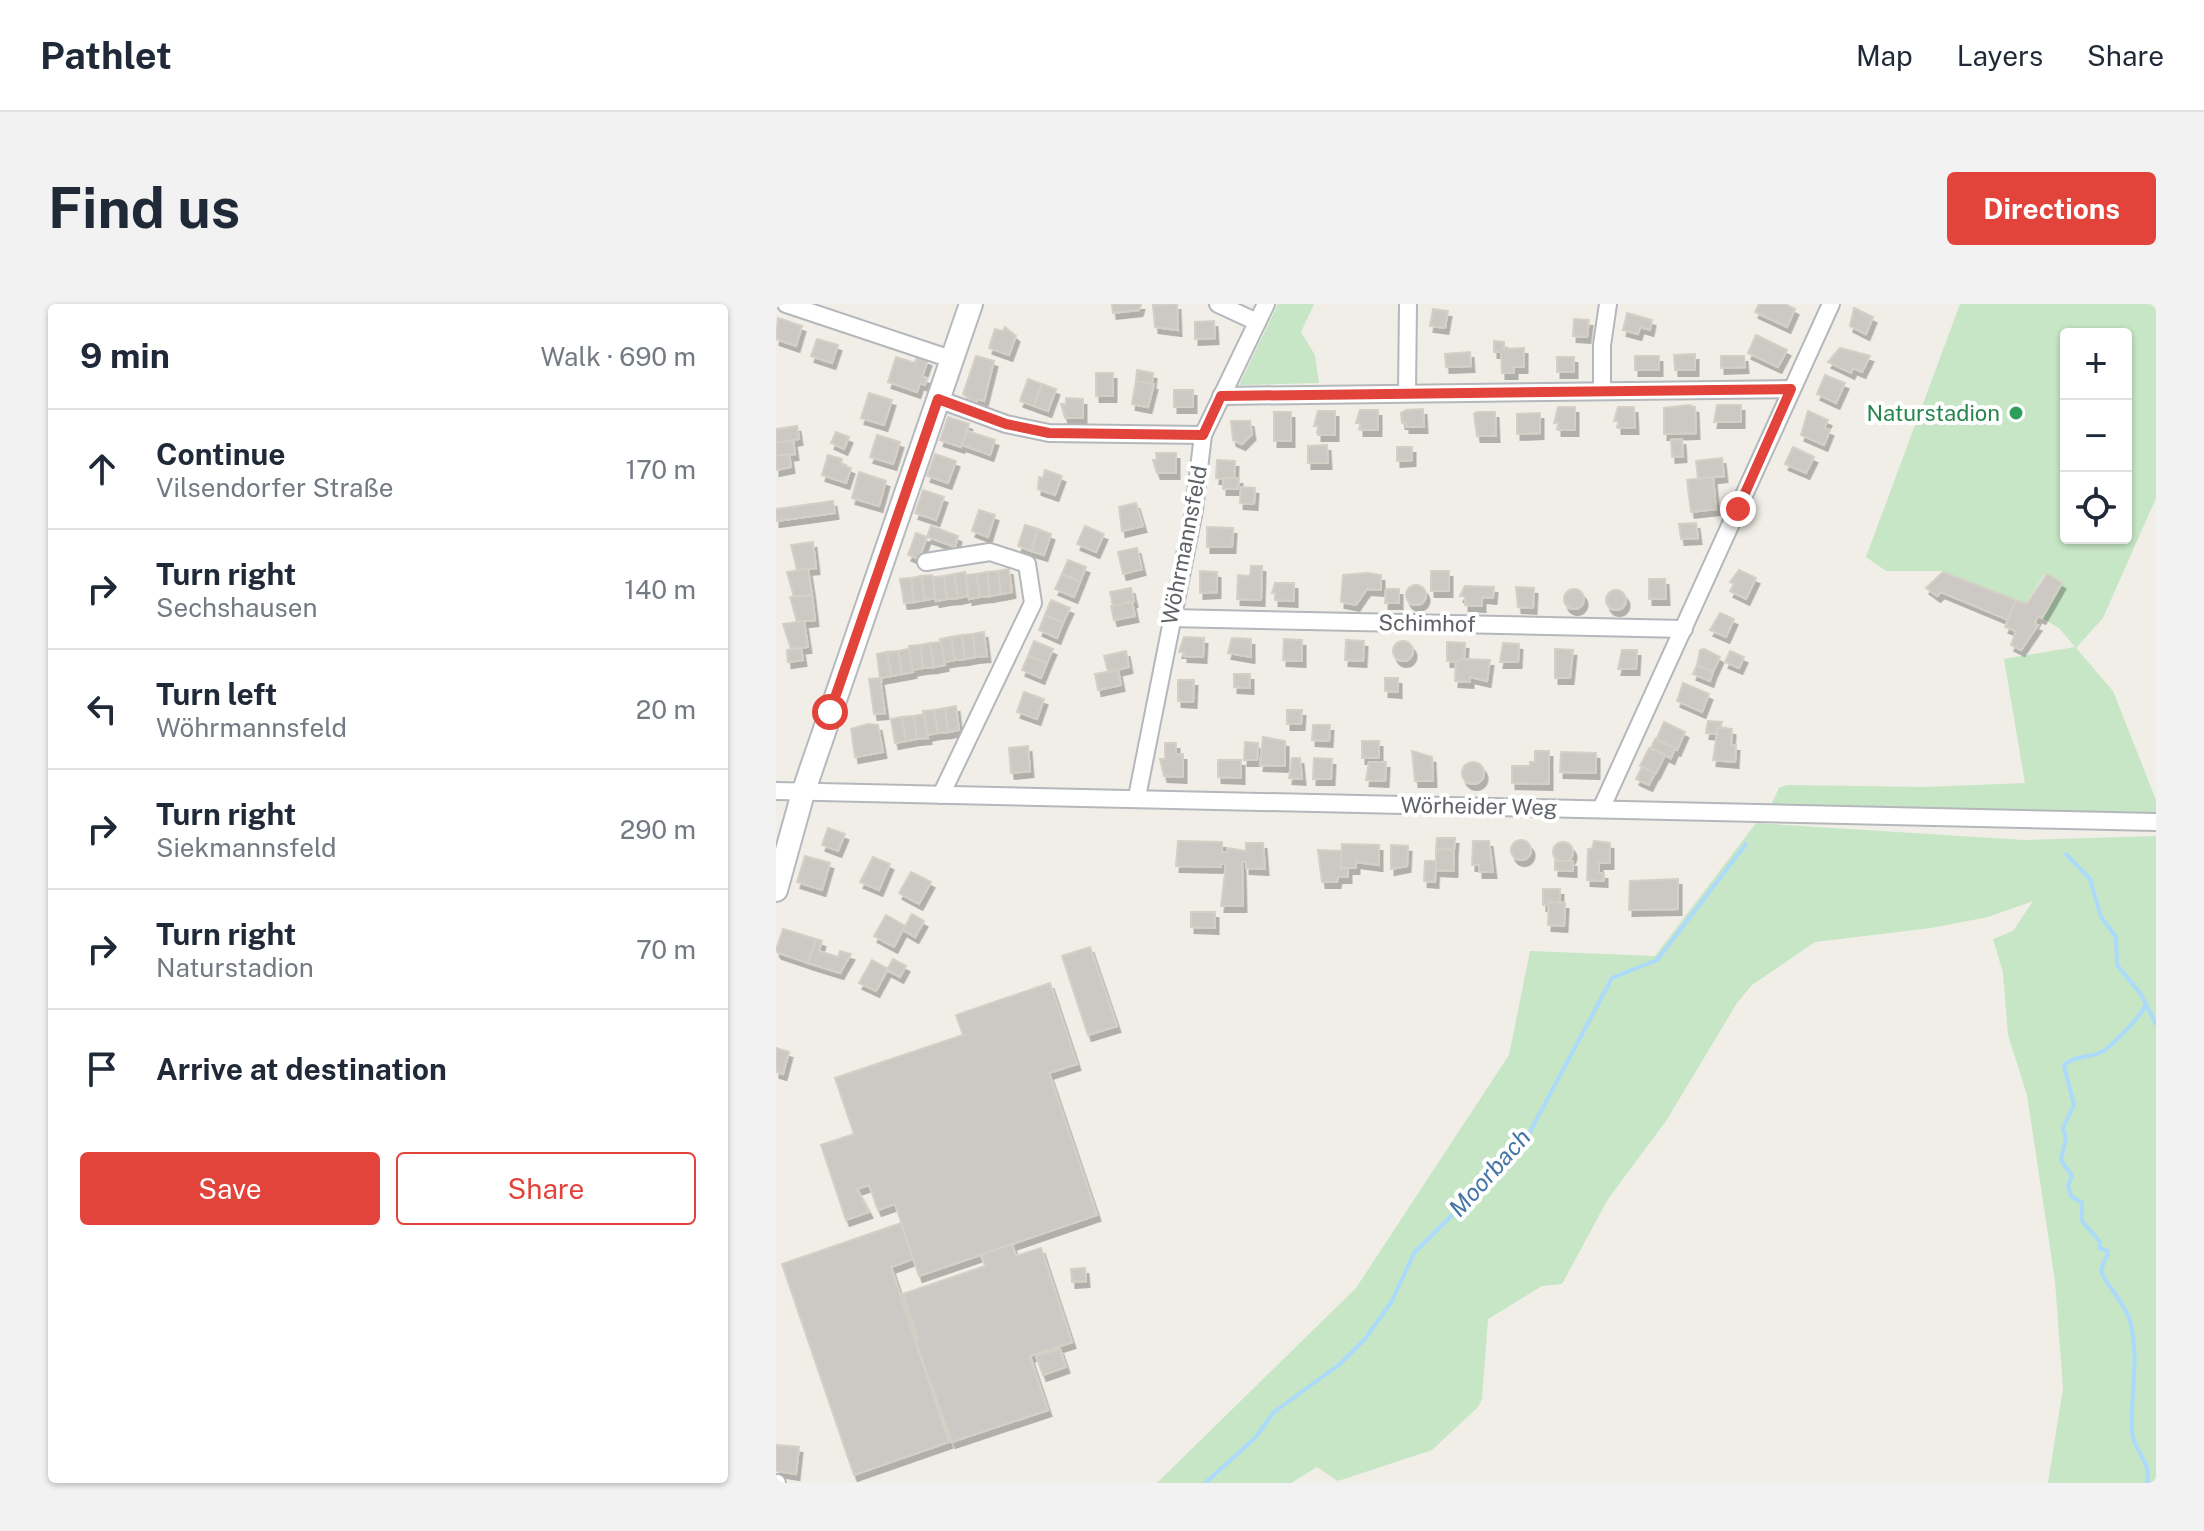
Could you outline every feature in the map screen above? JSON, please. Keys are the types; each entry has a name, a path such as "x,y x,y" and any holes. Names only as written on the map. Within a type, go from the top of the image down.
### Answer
{"main road":[{"path":"776,890 803,793 971,304"}],"street":[{"path":"786,304 951,359"},
{"path":"1218,304 1257,322"},
{"name":"Wöhrmannsfeld","path":"1137,797 1170,618 1194,510 1203,435 1266,304"},
{"path":"1407,393 1408,304"},
{"path":"1602,391 1602,345 1608,304"},
{"path":"1601,809 1831,304"},
{"path":"1221,396 1791,389"},
{"path":"938,399 1006,424 1049,433 1203,435"},
{"path":"926,562 990,552 1027,564 1033,603 941,795"},
{"name":"Schimhof","path":"1170,618 1684,629"},
{"name":"Wörheider Weg","path":"776,791 2156,822"}],"green space":[{"path":"1278,304 1314,304 1301,332 1315,355 1319,383 1239,385"},
{"path":"1960,304 2156,304 2156,498 2103,618 2076,648 2113,691 2156,800 2156,817 2030,811 1770,807 1779,788 1787,785 1926,787 2025,783 2004,659 2075,647 2059,628 2042,618 2062,582 2044,575 2026,604 1943,571 1886,571 1866,557"},
{"path":"1756,823 2024,840 2156,836 2156,1483 2048,1483 2063,1388 2055,1281 2027,1095 2008,1035 2003,973 1993,939 2013,931 2033,901 1988,917 1931,928 1815,942 1752,985 1737,1003 1666,1121 1608,1199 1562,1284 1542,1286 1488,1319 1482,1399 1478,1407 1432,1450 1338,1481 1317,1467 1291,1483 1157,1483 1356,1288 1509,1055 1530,951 1655,956"}],"building":[{"path":"1112,304 1141,304 1139,310 1113,313"},
{"path":"1177,304 1178,330 1155,327 1153,305"},
{"path":"1759,304 1785,304 1795,309 1787,327 1755,312"},
{"path":"1854,308 1873,317 1866,334 1850,326"},
{"path":"1433,309 1448,311 1445,328 1430,326"},
{"path":"1627,313 1652,320 1650,330 1640,327 1638,334 1623,330"},
{"path":"778,318 802,326 796,346 776,339"},
{"path":"1574,319 1589,320 1587,337 1573,336"},
{"path":"1214,321 1215,338 1195,339 1195,322"},
{"path":"1005,327 1016,336 1009,355 989,348 995,329 1003,331"},
{"path":"1756,335 1787,350 1778,367 1748,353"},
{"path":"817,339 838,345 832,363 811,356"},
{"path":"1494,341 1504,342 1504,349 1524,348 1524,367 1514,367 1514,373 1502,373 1501,352 1494,352"},
{"path":"1840,348 1870,356 1862,372 1853,368 1851,373 1828,362"},
{"path":"1470,352 1471,366 1446,367 1445,354"},
{"path":"1695,354 1695,370 1675,370 1674,355"},
{"path":"917,356 928,360 922,377 927,378 925,385 920,383 917,392 888,382 896,357 915,363"},
{"path":"976,356 994,361 984,401 977,399 976,403 963,394"},
{"path":"1635,356 1659,356 1659,370 1635,370"},
{"path":"1721,356 1744,356 1745,367 1721,368"},
{"path":"1557,357 1574,357 1574,372 1557,372"},
{"path":"1137,370 1153,373 1152,383 1136,381"},
{"path":"1096,373 1113,373 1113,396 1096,396"},
{"path":"1825,375 1845,383 1836,403 1817,394"},
{"path":"1028,379 1042,384 1034,406 1020,401"},
{"path":"1136,381 1154,384 1148,407 1132,404"},
{"path":"1042,384 1056,389 1048,411 1034,406"},
{"path":"1174,390 1193,390 1193,407 1174,407"},
{"path":"869,393 892,400 884,425 861,418"},
{"path":"1066,398 1083,399 1083,418 1065,418 1061,404 1066,404"},
{"path":"1717,405 1741,405 1741,422 1714,422"},
{"path":"1558,407 1575,407 1575,430 1558,430 1558,423 1554,423"},
{"path":"1618,407 1634,407 1635,428 1618,428 1618,421 1614,421"},
{"path":"1695,407 1696,433 1664,434 1664,408"},
{"path":"1423,409 1424,427 1406,427 1406,423 1402,423 1401,413"},
{"path":"1360,410 1378,410 1378,430 1360,430 1360,423 1356,423"},
{"path":"1318,411 1335,411 1335,435 1318,435 1318,426 1314,426"},
{"path":"1808,411 1828,420 1824,428 1830,430 1824,445 1801,435"},
{"path":"1274,412 1291,412 1291,441 1274,441"},
{"path":"1495,412 1496,436 1477,436 1474,414"},
{"path":"1540,413 1540,433 1517,434 1517,414"},
{"path":"948,417 969,424 961,447 940,440"},
{"path":"1231,421 1250,421 1252,434 1242,444 1233,440"},
{"path":"797,426 799,439 776,443 776,429"},
{"path":"967,431 995,440 990,455 962,445"},
{"path":"836,432 849,437 844,449 831,443"},
{"path":"877,435 900,442 893,464 870,457"},
{"path":"1682,439 1683,456 1672,457 1671,440"},
{"path":"793,440 795,454 776,456 776,443"},
{"path":"1327,445 1328,463 1308,463 1308,446"},
{"path":"1397,447 1412,447 1412,460 1397,461"},
{"path":"1793,447 1814,457 1806,473 1785,464"},
{"path":"1156,453 1176,453 1176,473 1157,473 1153,460 1157,460"},
{"path":"789,454 791,467 776,470 776,456"},
{"path":"935,454 956,461 948,483 927,476"},
{"path":"828,455 842,459 841,464 851,468 846,483 822,475"},
{"path":"1722,458 1724,476 1698,479 1696,461"},
{"path":"1217,460 1235,461 1234,479 1216,478"},
{"path":"1045,470 1062,476 1055,495 1038,489 1039,477 1043,478"},
{"path":"859,472 886,481 879,506 852,498"},
{"path":"1713,477 1716,509 1691,512 1687,480"},
{"path":"1223,478 1239,478 1238,489 1223,489"},
{"path":"1241,487 1255,488 1254,504 1240,503"},
{"path":"923,490 944,497 936,520 915,513"},
{"path":"833,501 835,513 776,521 776,509"},
{"path":"1136,503 1143,526 1122,531 1119,507"},
{"path":"979,510 995,515 988,537 972,531"},
{"path":"1696,523 1698,538 1681,539 1679,524"},
{"path":"1025,525 1038,529 1031,551 1018,546"},
{"path":"931,526 958,536 955,547 927,537"},
{"path":"1085,526 1104,534 1096,552 1077,544"},
{"path":"1207,527 1233,528 1232,547 1207,547"},
{"path":"1038,529 1051,534 1044,555 1031,551"},
{"path":"916,533 927,537 919,559 908,555"},
{"path":"813,542 816,568 797,570 791,545"},
{"path":"1137,548 1142,569 1123,574 1118,552"},
{"path":"1068,560 1086,567 1080,582 1062,574"},
{"path":"1251,566 1262,566 1261,600 1237,599 1238,575 1250,576"},
{"path":"808,569 812,595 794,597 787,572"},
{"path":"1009,569 1012,592 1001,594 998,571"},
{"path":"1739,570 1756,578 1746,599 1730,591 1734,584 1730,582"},
{"path":"998,571 1001,594 990,596 987,572"},
{"path":"1200,571 1217,572 1217,592 1200,593"},
{"path":"1431,571 1449,571 1449,591 1431,591"},
{"path":"965,572 968,596 958,598 954,574"},
{"path":"987,572 990,596 980,597 976,574"},
{"path":"1943,572 2016,600 2008,620 1941,592 1937,596 1926,588"},
{"path":"954,574 958,598 947,599 944,576"},
{"path":"976,574 980,597 969,599 966,575"},
{"path":"1062,574 1080,582 1074,597 1055,589"},
{"path":"2047,574 2062,583 2042,618 2038,616 2034,624 2038,625 2021,650 2011,645 2016,631 2005,627 2016,600 2027,604"},
{"path":"932,575 936,598 925,600 921,576"},
{"path":"1343,575 1381,575 1381,590 1367,589 1356,605 1341,602"},
{"path":"921,576 925,600 914,602 911,578"},
{"path":"944,576 947,599 936,601 933,577"},
{"path":"911,578 914,602 904,603 900,579"},
{"path":"1649,579 1665,579 1666,599 1649,599"},
{"path":"1275,583 1294,583 1294,601 1275,600 1275,593 1272,593"},
{"path":"1416,585 1423,588 1426,595 1423,602 1416,605 1409,602 1406,595 1409,588"},
{"path":"1465,586 1494,587 1493,598 1482,597 1482,606 1465,605 1465,596 1460,596"},
{"path":"1516,587 1534,588 1533,608 1518,607"},
{"path":"1131,588 1134,601 1113,606 1110,592"},
{"path":"1386,589 1399,589 1399,603 1385,603"},
{"path":"1570,589 1578,589 1584,599 1578,609 1570,609 1564,603 1564,595"},
{"path":"1616,590 1623,593 1626,600 1623,607 1616,610 1609,607 1606,600 1609,593"},
{"path":"812,595 815,620 797,622 790,597"},
{"path":"1051,600 1070,608 1063,623 1045,615"},
{"path":"1132,602 1135,616 1114,620 1111,606"},
{"path":"1720,613 1734,619 1726,637 1710,630"},
{"path":"1045,615 1063,623 1057,638 1039,630"},
{"path":"804,621 808,647 791,649 783,624"},
{"path":"984,632 987,656 976,657 972,634"},
{"path":"972,634 976,657 965,659 962,635"},
{"path":"962,635 965,659 955,660 951,637"},
{"path":"951,637 955,660 944,662 940,639"},
{"path":"1184,637 1204,638 1203,657 1184,656 1184,652 1179,652"},
{"path":"1232,638 1251,639 1251,657 1228,653"},
{"path":"1284,639 1302,640 1302,661 1283,660"},
{"path":"1346,640 1364,641 1363,661 1345,660"},
{"path":"1034,641 1053,649 1047,663 1028,656"},
{"path":"1403,641 1410,644 1413,651 1410,658 1403,661 1396,658 1393,651 1396,644"},
{"path":"941,642 945,665 934,667 930,643"},
{"path":"1447,642 1465,643 1464,662 1447,661"},
{"path":"930,643 934,667 923,668 920,645"},
{"path":"1503,643 1519,644 1518,662 1500,662"},
{"path":"920,645 923,668 912,670 909,646"},
{"path":"801,648 803,660 788,662 787,650"},
{"path":"909,649 913,672 902,674 898,651"},
{"path":"1555,649 1573,650 1570,678 1555,678"},
{"path":"1622,650 1637,650 1636,669 1618,669"},
{"path":"1700,650 1720,657 1713,672 1697,665"},
{"path":"898,651 902,674 891,676 887,652"},
{"path":"1126,651 1129,667 1108,672 1104,656"},
{"path":"1730,651 1744,657 1739,668 1725,662"},
{"path":"887,652 891,676 880,678 877,654"},
{"path":"1028,656 1047,663 1041,678 1022,670"},
{"path":"1490,660 1487,681 1470,677 1470,682 1455,681 1456,661"},
{"path":"1697,665 1713,672 1710,681 1693,674"},
{"path":"1118,670 1121,685 1098,690 1095,674"},
{"path":"1234,674 1250,674 1250,688 1234,687"},
{"path":"880,678 885,713 874,714 869,679"},
{"path":"1385,678 1398,678 1398,692 1385,691"},
{"path":"1178,680 1194,680 1193,702 1178,701"},
{"path":"1683,683 1709,694 1702,712 1677,701"},
{"path":"1024,692 1044,699 1037,719 1017,712"},
{"path":"956,706 959,730 948,732 945,708"},
{"path":"945,708 948,732 938,733 934,710"},
{"path":"934,710 938,733 927,735 923,711"},
{"path":"1287,710 1302,710 1301,724 1287,724"},
{"path":"924,714 928,738 917,739 913,716"},
{"path":"913,716 917,739 906,741 902,717"},
{"path":"902,717 906,741 895,743 891,719"},
{"path":"1708,721 1722,722 1718,734 1706,733"},
{"path":"1664,722 1685,732 1677,750 1656,740"},
{"path":"868,724 878,725 883,752 855,757 851,729"},
{"path":"1313,725 1330,725 1329,741 1312,740"},
{"path":"1718,727 1732,729 1731,745 1736,745 1735,762 1713,760"},
{"path":"1263,737 1285,741 1285,766 1260,765"},
{"path":"1655,739 1675,748 1671,758 1651,748"},
{"path":"1362,741 1379,741 1379,758 1362,758"},
{"path":"1245,742 1258,743 1257,760 1244,760"},
{"path":"1165,743 1176,743 1176,754 1183,754 1183,777 1164,776 1160,759 1165,759"},
{"path":"1028,746 1030,771 1011,773 1009,748"},
{"path":"1649,748 1665,755 1656,773 1640,766"},
{"path":"1412,751 1432,757 1433,781 1415,781"},
{"path":"1535,751 1549,751 1549,784 1512,783 1512,766 1530,766 1530,762 1535,762"},
{"path":"1561,752 1596,753 1596,773 1560,772"},
{"path":"1292,758 1300,758 1302,779 1289,778"},
{"path":"1314,758 1332,759 1331,779 1313,779"},
{"path":"1218,760 1241,760 1241,778 1218,777"},
{"path":"1369,762 1386,762 1385,781 1366,780"},
{"path":"1473,762 1481,765 1484,773 1481,781 1473,784 1465,781 1462,773 1465,765"},
{"path":"1642,767 1655,773 1649,785 1636,779"},
{"path":"828,828 845,834 838,851 822,845"},
{"path":"1437,838 1455,838 1454,850 1436,849"},
{"path":"1517,840 1525,840 1531,850 1525,860 1517,860 1511,854 1511,846"},
{"path":"1178,841 1222,842 1222,852 1227,852 1227,848 1246,851 1246,843 1263,843 1265,869 1246,868 1246,862 1242,862 1243,906 1221,906 1226,864 1221,864 1221,867 1176,866"},
{"path":"1473,841 1489,841 1493,872 1479,872 1479,865 1472,865"},
{"path":"1594,841 1610,843 1610,863 1599,863 1599,873 1604,873 1604,881 1587,880 1588,849 1592,849"},
{"path":"1563,842 1570,845 1573,852 1570,859 1563,862 1556,859 1553,852 1556,845"},
{"path":"1342,844 1379,845 1379,865 1356,862 1356,868 1341,868"},
{"path":"1391,845 1408,846 1407,866 1391,869"},
{"path":"1436,849 1454,850 1454,871 1436,870"},
{"path":"1318,850 1341,851 1341,868 1348,868 1348,877 1338,877 1337,882 1322,882"},
{"path":"805,856 830,863 822,890 797,882"},
{"path":"873,857 890,864 879,890 860,882"},
{"path":"1425,861 1436,861 1435,882 1424,881"},
{"path":"1555,861 1573,861 1573,871 1555,870"},
{"path":"911,872 931,882 919,904 899,893"},
{"path":"1678,879 1678,909 1629,910 1630,881"},
{"path":"1543,889 1560,889 1560,902 1543,905"},
{"path":"1549,902 1565,903 1564,926 1548,925"},
{"path":"1191,912 1215,912 1215,928 1191,927"},
{"path":"912,914 924,921 915,937 903,930"},
{"path":"886,915 905,926 894,947 874,936"},
{"path":"783,929 816,939 808,963 778,953 776,950"},
{"path":"816,939 822,941 819,951 838,957 840,951 851,954 840,973 808,963"},
{"path":"1090,947 1117,1026 1088,1035 1062,956"},
{"path":"893,959 906,966 900,977 887,970"},
{"path":"872,960 888,969 876,991 859,983"},
{"path":"1050,983 1077,1064 1049,1073 1097,1215 919,1276 895,1204 878,1210 869,1185 857,1189 869,1212 846,1220 821,1145 854,1134 835,1078 963,1035 956,1015"},
{"path":"776,1048 789,1052 783,1074 776,1072"},
{"path":"901,1223 913,1259 891,1267 949,1442 854,1475 782,1264"},
{"path":"1012,1244 1016,1256 1041,1248 1072,1342 1030,1356 1048,1410 952,1442 915,1340 918,1339 903,1294 985,1266 981,1255"},
{"path":"1085,1268 1086,1281 1072,1282 1071,1269"},
{"path":"1060,1349 1066,1367 1043,1375 1036,1356"},
{"path":"776,1445 799,1447 796,1474 776,1471"}],"waterway":[{"name":"Moorbach","path":"1205,1483 1255,1438 1274,1412 1340,1364 1365,1339 1392,1301 1414,1253 1524,1143 1612,978 1657,960 1746,844"},
{"path":"2066,854 2090,879 2101,917 2116,937 2117,965 2140,993 2156,1024"},
{"path":"2146,1003 2135,1021 2105,1050 2064,1066 2074,1105 2063,1128 2066,1138 2061,1160 2072,1176 2068,1186 2071,1196 2082,1203 2082,1221 2100,1242 2099,1248 2108,1251 2102,1273 2130,1321 2134,1363 2132,1432 2147,1468 2147,1483"}],"place":[{"name":"Naturstadion","path":"2016,413"}],"route":[{"path":"830,712 938,399 1006,424 1049,433 1203,435 1221,396 1791,389 1738,509"}]}
